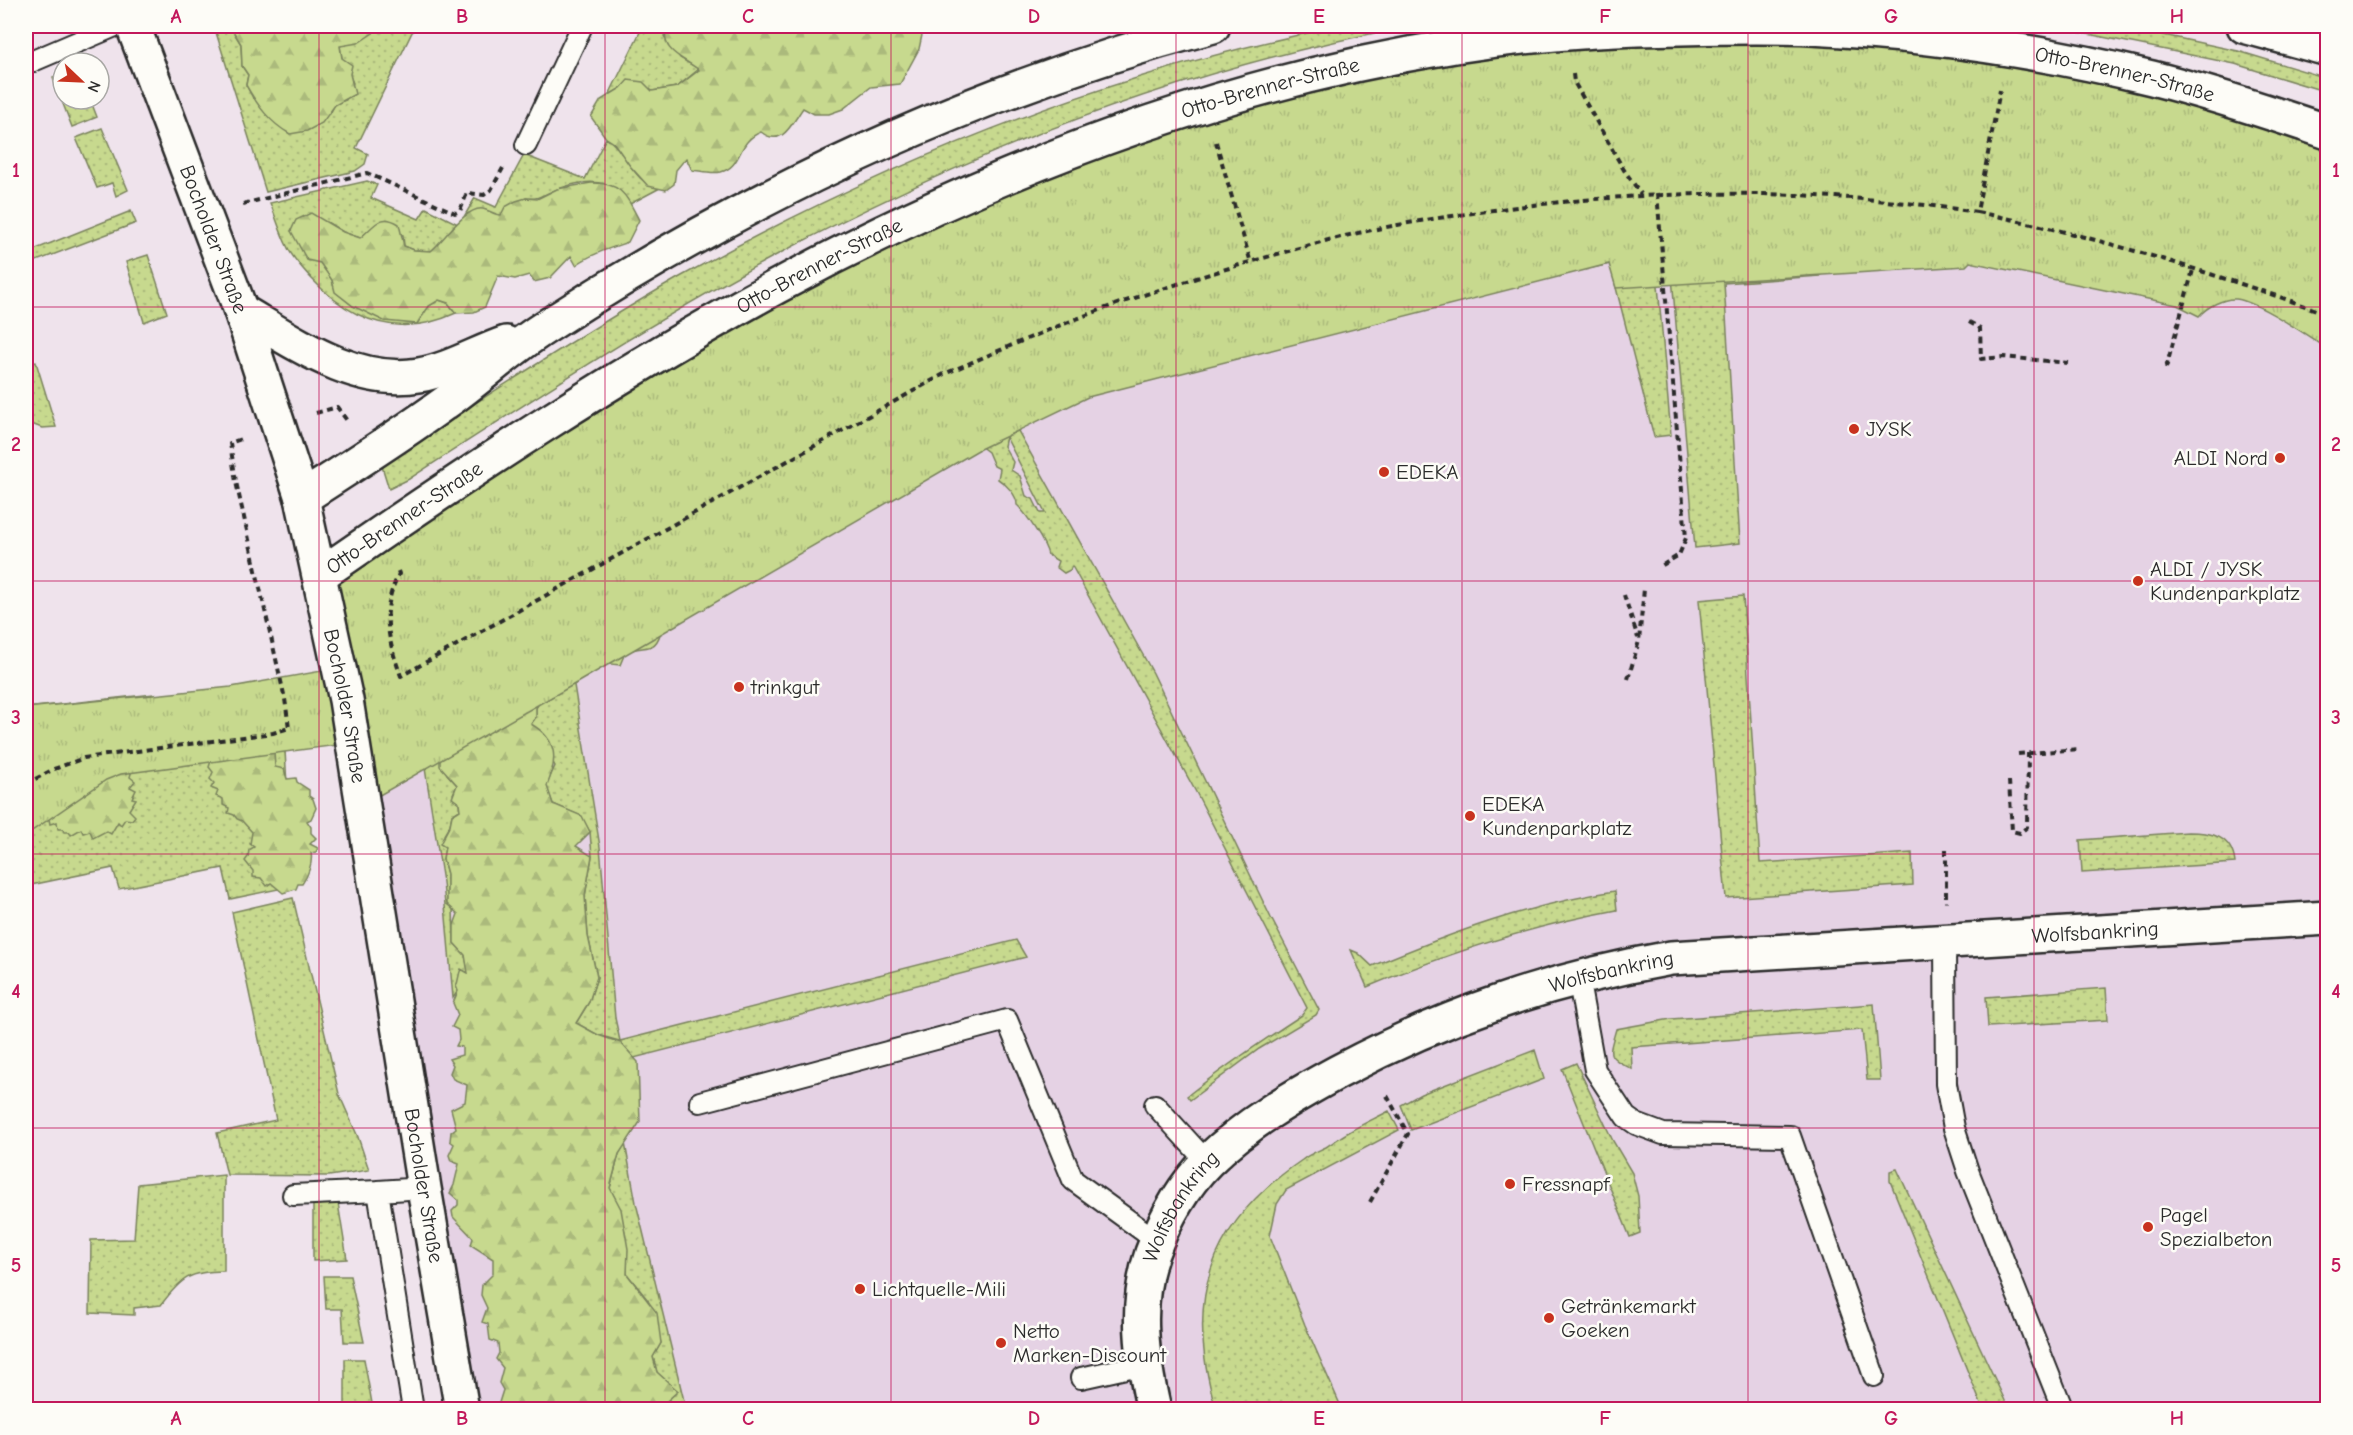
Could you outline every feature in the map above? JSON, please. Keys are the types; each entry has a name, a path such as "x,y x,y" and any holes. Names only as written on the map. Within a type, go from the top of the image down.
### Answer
{"street":[{"name":"Bocholder Straße","path":"133,26 241,311 302,498 346,700 462,1410"},
{"path":"302,498 451,399 541,329 717,224 878,144 985,99 1098,60 1213,26"},
{"path":"2244,26 2328,48"},
{"name":"Otto-Brenner-Straße","path":"320,575 561,415 776,287 926,213 1008,176 1205,105 1251,90 1380,60 1482,42 1568,32 1621,29 1807,28 1923,38 2081,62 2154,78 2242,103 2328,132"},
{"path":"241,311 320,356 364,372 388,376 419,375 437,371 541,329"},
{"name":"Wolfsbankring","path":"1154,1410 1144,1364 1141,1323 1143,1298 1157,1241 1182,1194 1207,1162 1269,1112 1366,1057 1449,1019 1578,976 1671,958 2328,918"}],"lane":[{"path":"26,64 115,26"},
{"path":"526,145 582,26"},
{"path":"1945,942 1946,1084 1954,1128 1968,1171 2063,1410"},
{"path":"1578,976 1594,1070 1626,1117 1636,1124 1663,1134 1790,1136 1874,1376"},
{"path":"700,1102 1006,1020 1073,1180 1157,1241"},
{"path":"1155,1105 1207,1162"},
{"path":"293,1195 424,1188"},
{"path":"378,1191 413,1410"},
{"path":"1081,1378 1144,1364"}],"path":[{"path":"1568,32 1574,82 1624,170 1642,195"},
{"path":"1977,212 2008,50"},
{"path":"1205,105 1251,263"},
{"path":"204,213 367,173 455,213 460,211 466,193 484,195 491,190 509,155 526,145"},
{"path":"1658,193 1686,538 1679,555 1661,566"},
{"path":"401,676 944,374 1028,338 1131,299 1323,241 1431,219 1528,204 1658,193 1756,193 1845,197 1931,205 2047,226 2328,314"},
{"path":"2166,368 2193,270"},
{"path":"1969,322 1980,328 1981,359 2004,357 2068,363"},
{"path":"1628,679 1639,641 1644,590"},
{"path":"1624,595 1639,641"},
{"path":"26,784 54,769 84,758 273,733 281,730"},
{"path":"2018,754 2079,749"},
{"path":"2009,781 2012,831 2020,833 2027,826 2028,753"},
{"path":"1946,849 1946,882"},
{"path":"1370,1202 1408,1134 1395,1109"}],"shaded area":[{"path":"1970,262 2177,305 2199,316 2212,306 2234,299 2250,302 2327,348 2327,1409 462,1409 362,805 980,449 1088,397 1610,264 1616,287"}],"green space":[{"path":"214,26 230,26 241,44 242,66 248,75 246,85 253,98 330,114 335,104 346,100 353,83 342,58 340,46 373,33 375,26 415,26 356,148 368,154 365,164 355,171 266,192"},
{"path":"230,26 375,26 373,33 358,43 340,46 342,58 352,65 350,74 355,94 335,105 322,123 307,131 290,134 265,113 246,85 248,75 242,66 241,44"},
{"path":"643,26 667,26 664,36 680,58 699,69 677,87 652,91 621,88 609,95"},
{"path":"667,26 752,26 758,28 761,26 924,26 919,49 900,84 871,87 843,109 829,114 814,114 803,108 790,127 780,136 768,136 761,132 753,136 743,147 733,165 721,172 692,170 686,158 676,170 674,184 666,190 648,186 614,143 606,138 591,117 601,100 621,88 628,80 643,82 652,91 677,87 699,70 679,57 669,47 665,35"},
{"path":"1341,26 1410,26 1328,43 1168,88 1011,145 934,178 858,213 688,304 409,479 389,489 381,463 642,299 838,195 1001,125 1084,95 1169,68 1254,45"},
{"path":"2059,26 2122,26 2238,51 2327,78 2327,92 2235,64 2058,28"},
{"path":"1871,33 2327,132 2327,348 2269,312 2246,301 2226,300 2206,309 2199,316 2177,305 1970,262 1966,266 1616,288 1609,264 1088,397 980,449 362,805 352,743 121,774 106,780 26,835 26,708 231,687 339,668 320,575 537,430 1007,176 1452,46"},
{"path":"66,111 95,111 97,117 72,127"},
{"path":"102,128 128,190 116,196 112,183 97,188 76,138"},
{"path":"606,138 620,151 642,180 660,188 630,204 624,195 607,185 578,183 539,197 526,198 502,215 498,216 479,210 465,215 475,198 496,207 524,155 585,179"},
{"path":"367,181 377,185 371,198 419,219 426,208 456,223 444,240 431,251 414,250 404,246 403,235 370,230 360,238 343,232 327,222 320,262 332,280 336,292 353,306 401,322 416,324 429,306 439,300 448,303 456,313 416,325 396,325 360,316 327,294 292,255 270,203"},
{"path":"591,183 609,185 626,197 639,220 628,242 595,254 576,265 571,256 550,278 534,282 529,275 515,279 498,276 485,307 474,312 456,313 448,303 439,300 429,306 417,324 384,321 353,306 335,292 332,280 320,263 307,260 291,231 296,220 311,213 343,232 360,238 378,222 387,219 399,224 404,246 414,250 431,251 462,218 476,210 483,209 501,215 505,207 516,201 526,198 537,199 557,189"},
{"path":"1651,205 1671,435 1654,437 1610,264 1588,269 1586,264 1366,313 1361,304 1279,327 1278,320 1263,321 1250,329 1232,332 1229,337 1226,334 1217,333 1214,340 1198,339 1188,342 1180,338 1172,345 1156,341 1145,351 1132,350 1112,363 1089,368 1083,376 1058,380 1048,371 1041,374 1041,386 1034,391 1027,391 1023,399 1011,402 999,430 1005,432 1006,436 1018,431 1153,673 1271,918 1319,1010 1316,1015 1259,1049 1190,1100 1187,1096 1243,1054 1302,1015 1307,1008 1197,794 1072,566 1064,573 1056,567 1058,561 1048,555 1035,529 1017,505 1013,494 998,479 1000,469 994,466 988,452 980,446 972,449 964,447 961,455 945,458 931,473 919,472 888,493 878,494 872,502 856,507 841,521 812,534 810,543 801,546 798,543 789,549 789,556 775,557 762,568 754,569 744,579 737,575 733,578 733,585 717,590 713,598 705,603 702,600 695,601 691,611 670,624 652,602 623,597 614,602 603,617 590,622 574,639 564,635 555,639 544,658 532,658 530,651 515,660 495,657 493,652 475,651 784,472 788,477 794,478 802,462 827,448 830,449 835,443 871,439 876,431 888,426 896,416 901,416 914,403 926,403 936,396 939,388 1014,352 1018,357 1037,353 1043,348 1077,341 1083,333 1090,332 1095,325 1108,325 1131,319 1144,320 1156,313 1177,310 1192,299 1198,304 1204,302 1226,285 1237,288 1253,280 1266,286 1273,294 1268,304 1278,311 1279,319 1294,318 1316,306 1314,300 1323,297 1326,281 1335,277 1338,267 1331,260 1318,262 1315,255 1404,235 1404,247 1409,251 1413,263 1438,269 1446,277 1459,267 1474,262 1485,262 1484,270 1489,278 1501,279 1500,275 1509,270 1532,272 1540,264 1550,245 1543,241 1542,234 1549,229 1552,221 1543,213","holes":["1006,437 1045,513 1040,513 1033,499 1026,496 1020,476 1011,470 1013,462 1004,446"]},
{"path":"1666,206 1821,276 1724,283 1740,543 1695,548"},
{"path":"131,211 136,223 26,265 26,253"},
{"path":"148,255 167,313 144,322 126,262"},
{"path":"26,349 30,363 36,362 56,427 42,428 26,422"},
{"path":"1743,596 1760,863 1912,853 1913,885 1726,898 1699,600"},
{"path":"662,627 653,646 625,653 620,665 602,663 542,697 536,708 536,717 531,724 547,737 551,744 554,760 547,786 553,804 582,816 590,832 576,846 592,856 585,896 588,936 597,977 589,1002 576,1023 598,1035 621,1043 638,1062 640,1122 619,1154 610,1188 621,1209 628,1249 627,1274 657,1313 661,1343 653,1357 657,1372 678,1391 658,1409 497,1409 503,1390 499,1383 503,1368 496,1359 499,1353 498,1343 490,1340 488,1324 482,1322 487,1308 481,1295 482,1285 493,1274 493,1259 471,1245 473,1238 453,1217 452,1211 458,1205 458,1200 450,1193 459,1164 451,1161 449,1155 454,1144 450,1141 451,1132 456,1128 451,1109 465,1102 467,1085 453,1079 450,1073 453,1065 449,1059 462,1055 462,1047 456,1046 459,1040 458,1030 452,1027 458,1015 453,1003 458,991 456,986 461,969 468,973 465,955 454,943 454,925 458,914 447,904 447,874 443,859 445,847 440,844 450,825 452,815 460,810 459,803 452,798 457,785 440,766 440,756"},
{"path":"602,663 574,685 600,847 615,1018 620,1041 1016,940 1026,957 634,1058 619,1041 598,1035 576,1023 589,1002 597,977 588,936 585,896 592,856 590,832 581,816 553,804 546,786 555,766 531,724 536,717 536,708 542,697"},
{"path":"412,686 447,774 457,785 453,794 459,803 460,810 452,815 450,825 444,835 443,859 447,874 447,904 453,908 454,943 465,955 469,974 462,970 458,991 453,998 443,882"},
{"path":"153,694 130,777 135,781 130,787 136,790 132,798 136,799 129,810 135,816 132,820 125,819 121,825 118,822 111,834 106,831 93,838 90,831 83,833 81,829 71,835 63,829 58,829 57,822 50,824 26,708"},
{"path":"281,739 285,751 293,886 230,899 223,868 119,889 113,868 26,886 26,793"},
{"path":"280,747 274,752 275,767 284,769 287,779 296,778 297,782 309,790 309,796 313,799 316,808 311,819 307,821 311,827 311,833 316,838 310,844 318,848 316,852 311,853 310,869 302,884 298,884 296,889 283,893 271,883 267,886 261,878 253,877 253,871 245,861 249,850 254,847 250,844 252,832 242,821 228,813 229,808 223,805 223,799 216,796 218,791 211,788 214,783 210,779 213,772 209,767 211,761"},
{"path":"2188,832 2219,837 2230,847 2235,863 2082,873 2080,840"},
{"path":"1615,891 1617,910 1521,932 1428,963 1367,987 1351,950 1358,953 1372,966 1491,921 1552,904"},
{"path":"293,898 339,1094 358,1137 369,1170 329,1176 227,1175 217,1133 276,1120 232,912"},
{"path":"2106,988 2108,1020 1988,1027 1986,997"},
{"path":"1874,1004 1880,1080 1867,1080 1862,1030 1631,1047 1632,1069 1617,1061 1611,1054 1616,1029 1671,1019"},
{"path":"1535,1050 1544,1079 1411,1130 1401,1105 1421,1094"},
{"path":"1576,1063 1613,1141 1632,1173 1638,1196 1640,1233 1630,1237 1562,1069"},
{"path":"1389,1111 1399,1130 1286,1190 1277,1204 1270,1236 1305,1325 1342,1409 1216,1409 1207,1370 1203,1334 1204,1300 1211,1268 1225,1239 1244,1211 1270,1185 1308,1156"},
{"path":"625,1143 636,1203 686,1409 658,1409 678,1391 657,1373 653,1357 661,1343 648,1300 627,1274 624,1230 619,1209 610,1188 619,1154"},
{"path":"1897,1169 2007,1405 1998,1409 1983,1409 1890,1181 1890,1171"},
{"path":"224,1175 224,1271 212,1271 187,1278 174,1288 161,1305 134,1308 134,1315 90,1313 91,1240 134,1239 138,1184"},
{"path":"313,1203 338,1203 347,1259 313,1261"},
{"path":"324,1276 350,1276 364,1342 344,1342 342,1309 326,1309"},
{"path":"345,1359 364,1359 373,1409 330,1409 329,1407 345,1406"}],"place":[{"name":"JYSK","path":"1854,429"},
{"name":"ALDI Nord","path":"2280,458"},
{"name":"EDEKA","path":"1384,472"},
{"name":"ALDI / JYSK Kundenparkplatz","path":"2138,581"},
{"name":"trinkgut","path":"739,687"},
{"name":"EDEKA Kundenparkplatz","path":"1470,816"},
{"name":"Fressnapf","path":"1510,1184"},
{"name":"Pagel Spezialbeton","path":"2148,1227"},
{"name":"Lichtquelle-Mili","path":"860,1289"},
{"name":"Getränkemarkt Goeken","path":"1549,1318"},
{"name":"Netto Marken-Discount","path":"1001,1343"}]}
